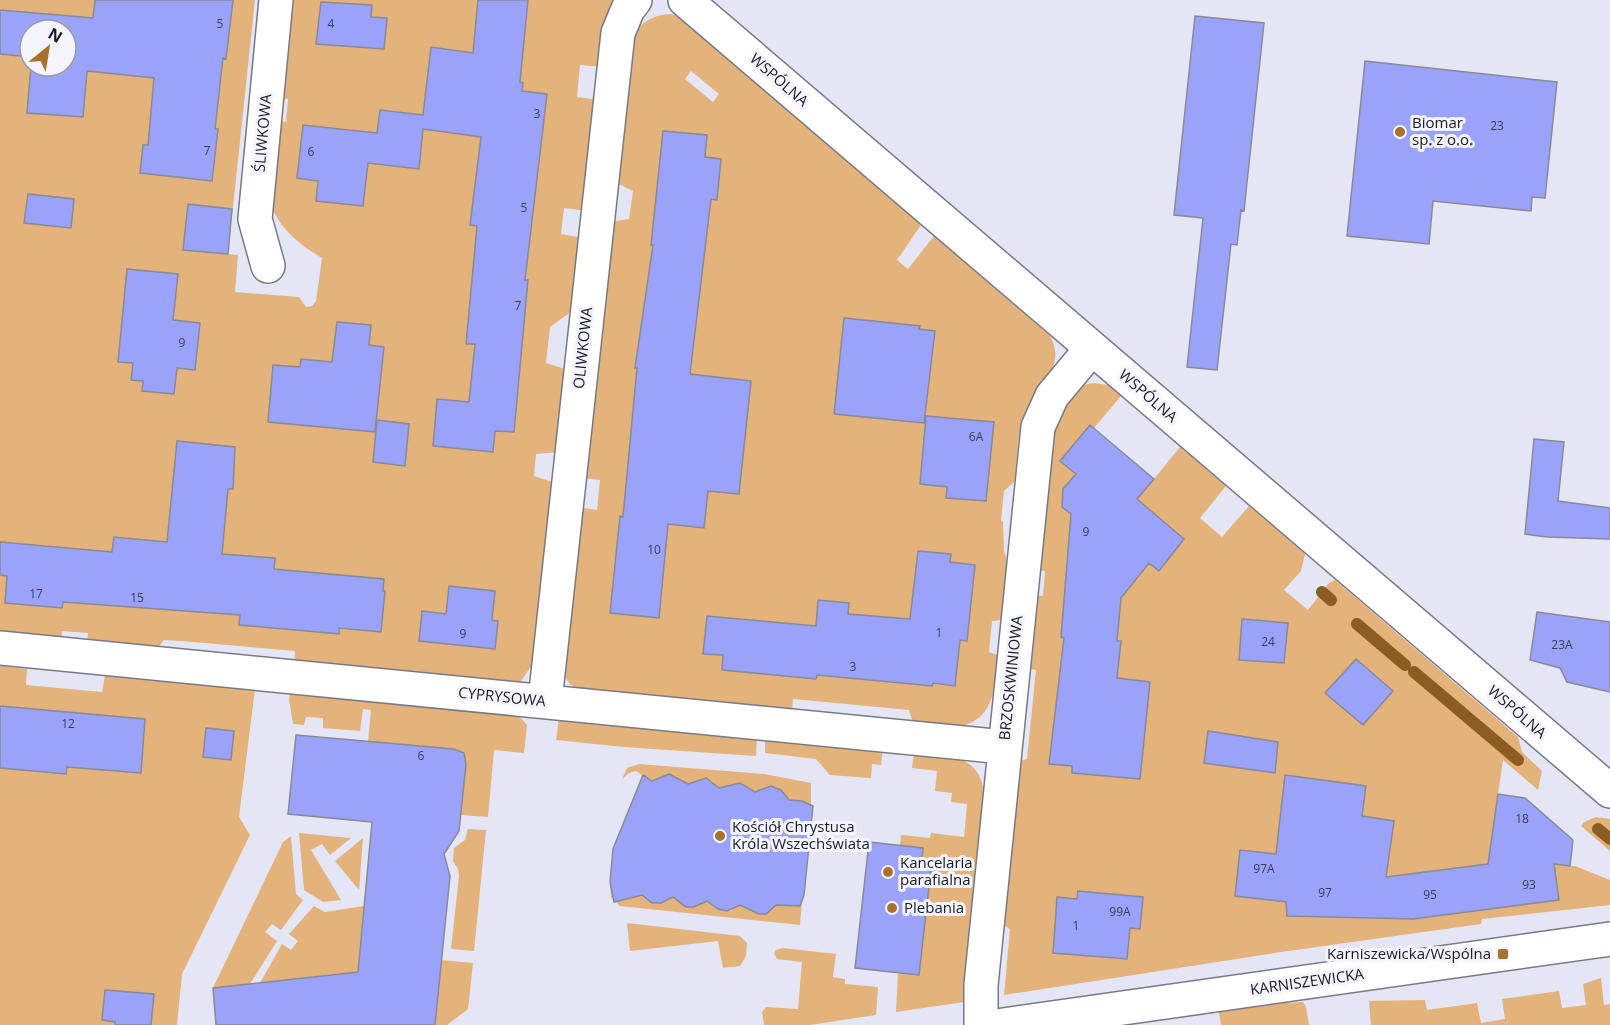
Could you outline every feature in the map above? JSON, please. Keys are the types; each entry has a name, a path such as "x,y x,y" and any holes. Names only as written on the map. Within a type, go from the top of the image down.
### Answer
{"street":[{"name":"ŚLIWKOWA","path":"268,266 255,219 276,0"},
{"name":"OLIWKOWA","path":"544,701 618,33 628,9 635,0"},
{"name":"WSPÓLNA","path":"686,0 1610,791"},
{"name":"BRZOSKWINIOWA","path":"981,1025 981,985 1038,427 1052,396 1092,348"},
{"name":"CYPRYSOWA","path":"0,648 1004,747"},
{"name":"KARNISZEWICKA","path":"1003,1025 1610,939"}],"shaded area":[{"path":"0,0 255,0 228,254 238,255 235,292 299,297 306,307 312,306 316,301 322,258 284,228 270,202 279,121 286,122 288,99 280,98 292,0 613,0 603,67 580,65 577,97 599,100 587,211 564,208 561,234 583,238 576,308 550,327 546,363 568,370 559,452 536,454 534,476 556,483 534,662 521,681 515,684 294,665 295,651 181,641 164,640 155,651 87,644 88,633 62,631 61,642 0,637"},
{"path":"677,16 921,225 897,260 908,269 934,236 1050,336 1055,348 1055,359 1047,379 1022,420 1015,481 1004,491 1001,520 1004,551 1008,564 1002,620 992,621 989,652 998,655 996,677 988,707 973,722 962,726 913,723 909,710 793,699 792,712 579,691 561,672 577,507 597,510 600,480 582,478 609,222 629,219 633,191 615,182 634,34 654,17","holes":["691,71 719,94 713,102 685,79"]},
{"path":"1094,383 1108,385 1121,396 1094,428 1090,425 1060,461 1154,479 1180,447 1226,486 1200,518 1222,537 1249,506 1305,554 1301,571 1284,590 1308,610 1329,583 1335,580 1518,737 1522,752 1542,771 1538,790 1503,760 1498,794 1542,847 1569,866 1575,866 1610,880 1610,905 1482,919 1481,924 1004,995 1010,929 1002,924 1019,761 1027,759 1036,670 1027,668 1035,595 1043,596 1045,571 1037,570 1044,475 1054,426 1062,406 1075,390"},
{"path":"0,666 27,669 26,685 102,692 105,676 255,689 239,817 250,835 182,974 177,1025 0,1025"},
{"path":"290,692 519,716 527,725 524,753 494,750 488,817 461,815 368,742 371,710 363,709 360,731 323,728 323,718 306,717 304,725 293,724"},
{"path":"559,718 757,738 756,756 556,740"},
{"path":"765,738 883,749 881,765 872,764 871,778 830,775 816,759 765,753"},
{"path":"914,753 948,756 968,763 981,780 984,793 964,1002 896,1012 898,973 919,974 932,861 922,859 923,848 900,845 901,835 930,838 931,833 964,837 967,804 951,802 952,793 935,791 937,771 912,768"},
{"path":"639,764 764,774 811,783 811,806 802,801 782,799 780,790 773,787 761,790 760,797 738,783 715,791 705,779 697,781 692,789 670,775 661,777 658,785 636,771 622,779 627,768"},
{"path":"1596,817 1610,819 1610,851 1581,826 1584,822"},
{"path":"468,829 486,830 474,951 451,949 459,876 453,861 454,848 465,840"},
{"path":"299,833 351,838 330,855 322,844 311,850 341,900 323,902 304,890"},
{"path":"291,836 296,894 303,900 281,930 272,924 265,932 277,941 250,984 213,988 283,842"},
{"path":"363,838 359,890 335,861"},
{"path":"610,881 634,889 651,902 656,903 668,893 690,894 702,897 726,911 731,911 736,900 759,914 763,914 771,904 793,906 802,901 800,925 620,906 611,897"},
{"path":"314,906 325,912 364,906 354,1007 346,1008 342,973 260,983 282,944 291,950 298,941 289,934"},
{"path":"627,923 740,936 747,943 746,956 740,966 723,968 718,941 630,951"},
{"path":"783,948 836,954 833,977 845,979 845,984 878,987 876,1015 810,1025 764,1025 762,1012 766,1007 798,1009 802,962 777,959 774,953"},
{"path":"441,960 473,963 468,1009 447,1025 435,1025"},
{"path":"1601,978 1604,1005 1610,1004 1610,1025 1371,1025 1369,1001 1425,1000 1427,1010 1477,1003 1481,1023 1505,1019 1502,999 1559,991 1562,1008 1586,1005 1583,984"},
{"path":"1303,1002 1309,1025 1221,1025 1219,1012"}],"building":[{"path":"95,0 233,0 226,59 223,58 212,181 140,173 143,145 148,145 154,78 87,71 83,117 27,113 30,78 78,78 78,18 18,18 18,56 0,54 0,10 93,18"},
{"path":"478,0 528,0 520,82 523,83 522,91 547,94 525,280 528,280 514,432 495,431 493,452 433,446 437,399 469,402 475,344 466,344 477,226 470,225 481,137 423,129 419,169 368,163 363,206 316,201 318,181 297,178 303,125 377,133 380,110 423,115 431,47 473,53"},
{"path":"321,2 372,5 371,17 387,18 384,49 316,44"},
{"path":"1195,16 1264,23 1244,211 1241,210 1237,245 1231,244 1217,370 1187,367 1203,218 1174,215"},
{"path":"1365,61 1557,82 1545,198 1532,197 1531,211 1433,201 1429,244 1347,236"},
{"path":"663,131 707,135 705,157 721,159 717,200 711,199 690,374 751,381 739,494 708,491 704,528 668,524 659,618 610,613 620,516 623,517 637,368 635,368 653,245 651,245"},
{"path":"28,194 74,199 71,228 24,223"},
{"path":"188,204 232,209 228,254 183,250"},
{"path":"127,269 178,274 173,320 200,323 195,370 177,368 174,394 142,391 143,381 131,380 133,363 118,362"},
{"path":"844,318 920,326 919,329 935,331 924,423 834,414"},
{"path":"337,322 371,325 369,345 384,347 375,432 268,422 273,365 300,367 301,359 332,362"},
{"path":"926,416 994,422 986,501 946,498 947,487 920,484"},
{"path":"377,420 409,424 405,466 373,462"},
{"path":"1090,425 1154,479 1137,499 1184,539 1159,571 1149,563 1121,598 1117,641 1121,641 1117,678 1150,682 1140,779 1072,773 1072,766 1049,764 1064,638 1061,637 1071,514 1062,507 1063,489 1076,474 1060,461"},
{"path":"1534,439 1564,442 1558,501 1610,508 1610,539 1525,534"},
{"path":"177,441 235,447 233,489 228,489 222,554 275,558 274,569 384,579 381,632 339,628 339,634 239,625 240,615 63,602 62,608 5,603 7,576 0,575 0,542 112,552 114,537 167,542"},
{"path":"918,551 951,554 950,562 975,565 967,641 960,640 955,686 933,683 932,686 817,675 816,679 722,670 723,655 703,654 707,616 816,626 818,600 849,603 848,614 910,619"},
{"path":"449,586 495,591 492,620 498,621 495,649 419,641 422,611 446,614"},
{"path":"1537,612 1610,622 1610,692 1567,682 1560,668 1530,660"},
{"path":"1242,619 1288,623 1284,663 1239,660"},
{"path":"1356,659 1393,691 1363,725 1325,693"},
{"path":"0,706 145,719 141,773 67,767 66,774 0,768"},
{"path":"206,728 234,731 231,760 203,757"},
{"path":"1208,731 1278,742 1275,773 1204,763"},
{"path":"296,735 454,749 464,753 466,764 459,831 444,854 450,876 435,1025 216,1025 213,988 358,972 372,822 288,814"},
{"name":"Kościół Chrystusa Króla Wszechświata","path":"669,774 688,784 706,778 719,788 740,783 755,792 771,786 781,790 789,800 802,801 813,806 804,895 800,906 776,905 766,914 759,914 740,905 727,911 718,909 707,901 694,907 686,907 673,897 661,903 652,903 642,895 614,902 610,882 613,849 643,775 652,781"},
{"path":"1285,775 1366,786 1362,816 1394,821 1386,877 1488,864 1498,794 1525,798 1573,840 1570,866 1554,864 1559,900 1413,919 1287,916 1286,902 1235,896 1240,850 1276,854"},
{"name":"Plebania","path":"869,842 923,848 922,859 932,860 919,975 855,968"},
{"path":"1078,891 1143,897 1140,929 1130,928 1127,959 1053,953 1057,897 1077,899"},
{"path":"105,990 154,994 151,1025 115,1025 115,1022 102,1020"}],"waterway":[{"path":"1322,592 1331,600"},
{"path":"1357,624 1405,665"},
{"path":"1414,672 1518,760"},
{"path":"1598,829 1610,839"}],"place":[{"name":"Biomar sp. z o.o.","path":"1400,132"},
{"name":"Kościół Chrystusa Króla Wszechświata","path":"720,836"},
{"name":"Kancelaria parafialna","path":"888,872"},
{"name":"Plebania","path":"892,908"},
{"name":"Karniszewicka/Wspólna","path":"1503,954"}]}
